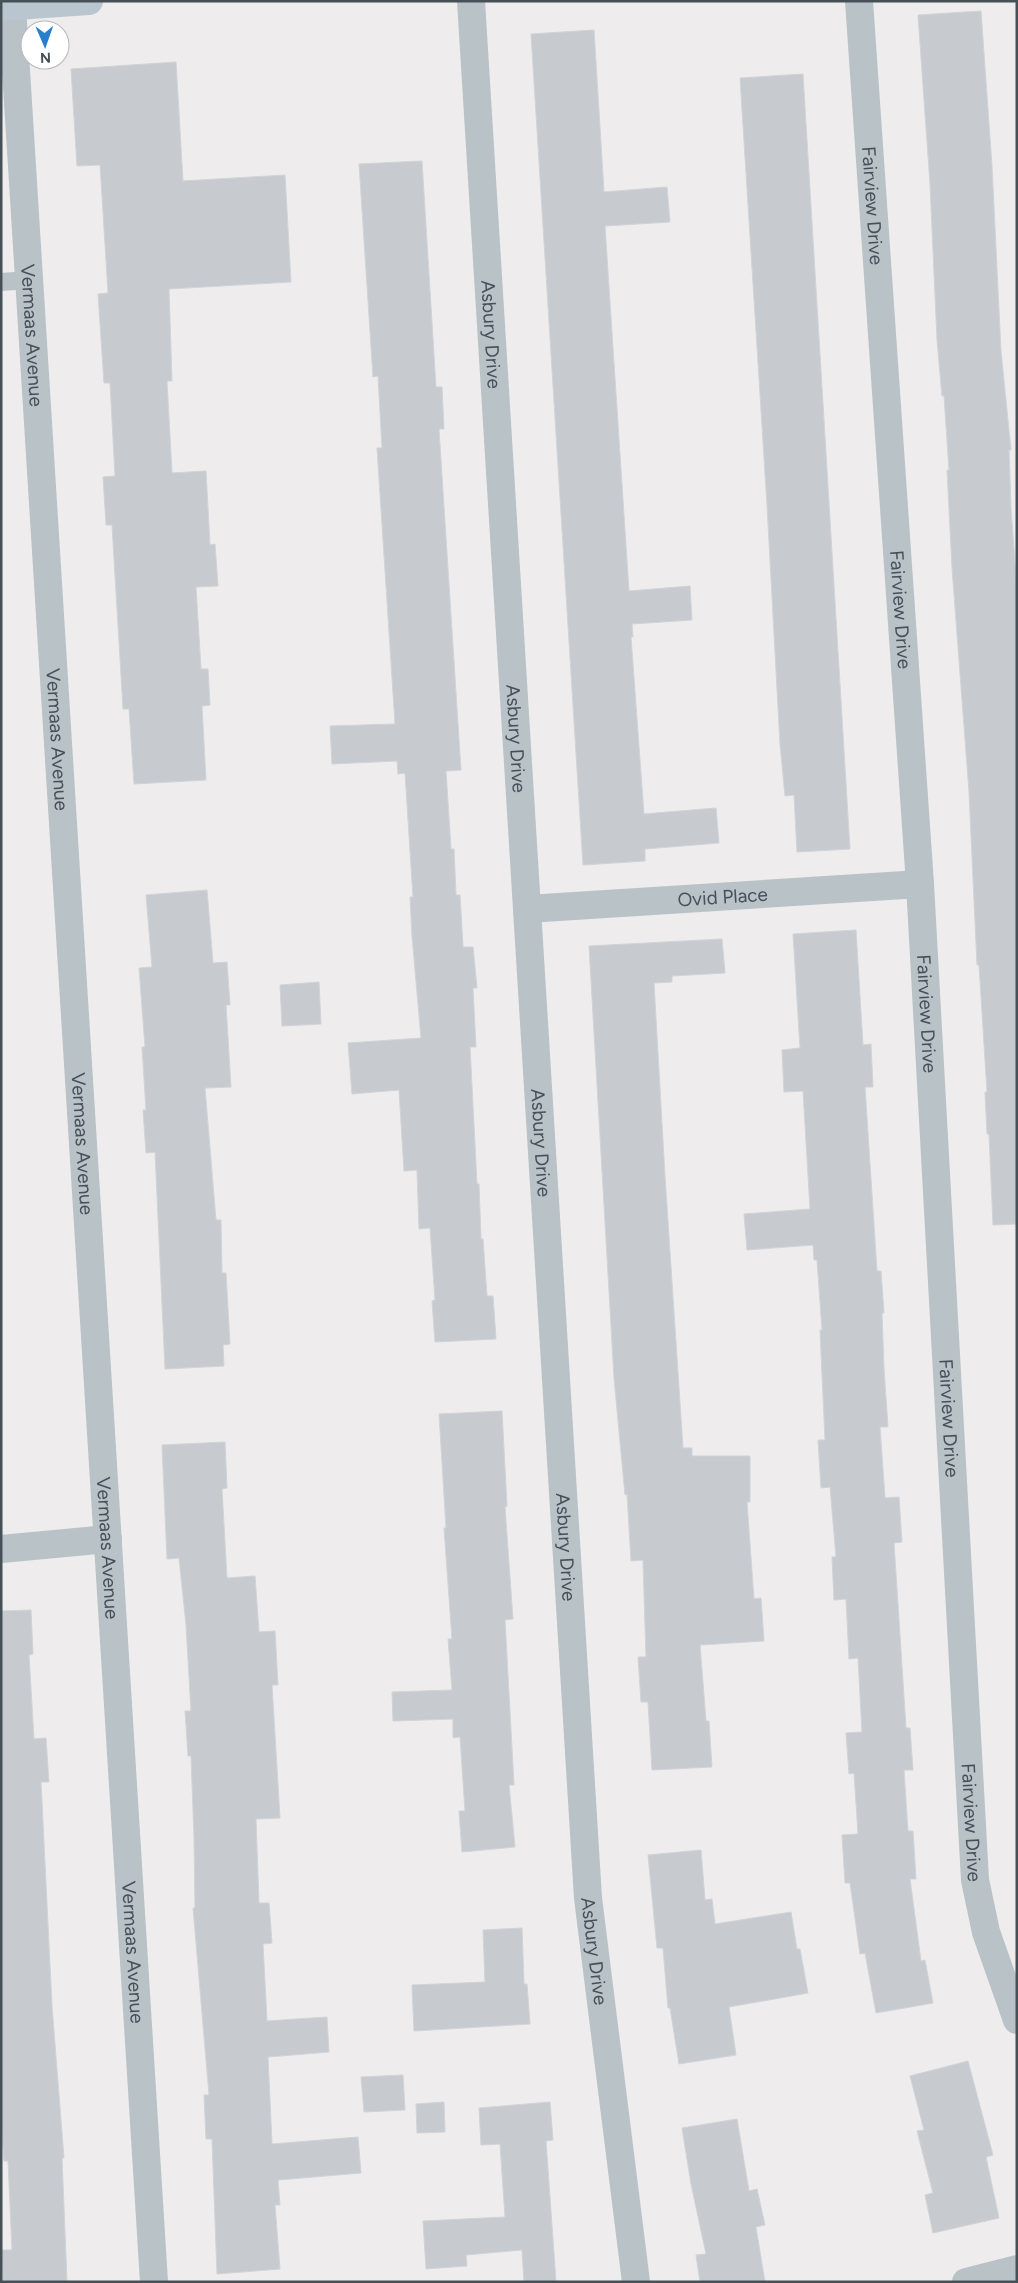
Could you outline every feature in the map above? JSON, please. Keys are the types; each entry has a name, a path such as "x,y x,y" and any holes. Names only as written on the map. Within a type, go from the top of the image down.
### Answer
{"main road":[{"path":"7,6 89,1"}],"street":[{"name":"Asbury Drive","path":"471,1 588,1898 636,2282"},
{"name":"Fairview Drive","path":"859,1 920,884 975,1880 986,1932 1017,2020"},
{"name":"Vermaas Avenue","path":"7,6 29,280 154,2282"},
{"name":"Ovid Place","path":"527,909 920,884"},
{"path":"1,1549 108,1539"},
{"path":"966,2282 1017,2269"}],"lane":[{"path":"1,282 29,280"}],"building":[{"path":"981,11 992,166 1001,351 1011,450 1009,450 1011,508 1017,591 1017,1224 993,1225 985,1092 987,1092 979,965 977,965 969,792 952,568 947,470 949,470 944,396 942,396 937,340 930,184 918,15"},
{"path":"594,30 604,192 667,187 670,222 605,226 629,591 690,586 692,620 632,624 633,637 631,637 644,814 716,808 719,843 645,849 645,861 583,865 531,34"},
{"path":"176,62 183,181 285,175 291,282 169,289 172,381 167,381 172,473 206,471 210,545 215,544 218,586 196,587 201,669 208,669 210,705 202,706 206,780 134,784 129,709 123,709 112,525 106,525 103,477 115,476 110,383 104,383 98,294 108,293 100,165 77,166 71,69"},
{"path":"803,74 850,849 797,852 794,795 785,796 780,744 740,78"},
{"path":"422,161 436,387 442,387 444,429 439,429 461,770 446,771 451,849 454,849 456,895 460,895 463,947 473,947 477,988 473,988 476,1047 470,1047 477,1184 479,1184 481,1239 483,1239 487,1296 493,1296 496,1339 435,1342 432,1301 435,1300 430,1228 419,1229 417,1170 404,1171 399,1090 352,1094 348,1043 421,1038 412,936 410,897 413,897 405,773 398,774 397,761 332,764 330,726 395,724 377,448 382,448 378,376 373,377 359,164"},
{"path":"207,890 213,963 227,962 230,1005 226,1005 231,1087 205,1088 216,1220 221,1220 222,1273 226,1273 230,1344 223,1345 224,1366 165,1369 155,1152 146,1153 143,1110 146,1110 142,1047 145,1047 139,968 152,967 146,895"},
{"path":"856,930 863,1045 871,1044 873,1087 865,1087 877,1271 881,1271 884,1313 882,1313 888,1427 880,1427 885,1498 899,1497 902,1542 894,1543 906,1728 910,1728 913,1770 904,1770 908,1831 913,1831 916,1879 910,1879 921,1961 925,1960 933,2003 876,2013 865,1953 860,1954 850,1883 845,1883 842,1835 858,1834 854,1773 849,1774 846,1733 862,1732 858,1658 849,1659 846,1599 834,1600 832,1557 836,1557 830,1487 821,1488 818,1440 825,1440 820,1330 822,1330 817,1260 814,1260 813,1245 747,1250 744,1214 810,1209 803,1091 784,1092 782,1050 800,1048 793,934"},
{"path":"722,939 725,973 672,976 672,982 654,983 665,1176 683,1448 692,1448 692,1456 750,1456 750,1502 747,1502 754,1599 761,1598 764,1641 700,1645 706,1721 709,1721 712,1767 652,1770 648,1702 641,1702 638,1657 646,1657 643,1560 631,1561 627,1494 625,1495 614,1378 589,946"},
{"path":"319,982 321,1024 282,1026 280,985"},
{"path":"502,1411 507,1506 505,1507 513,1619 505,1620 514,1785 509,1785 515,1847 462,1852 459,1811 465,1811 460,1737 453,1738 453,1719 393,1721 392,1692 452,1690 448,1639 452,1639 444,1528 446,1528 439,1414"},
{"path":"225,1442 227,1488 222,1489 227,1578 255,1576 259,1632 275,1631 278,1685 272,1685 280,1818 256,1819 259,1903 269,1903 272,1943 263,1944 267,2021 327,2017 329,2052 268,2057 272,2144 358,2137 361,2173 278,2180 280,2205 275,2205 280,2269 217,2274 212,2139 206,2139 204,2095 209,2095 193,1908 195,1908 191,1756 188,1756 185,1711 191,1711 186,1625 179,1558 167,1559 162,1445"},
{"path":"31,1610 33,1654 29,1655 34,1739 46,1738 49,1782 41,1782 52,2006 64,2158 62,2158 67,2282 3,2282 1,2253 1,2250 12,2250 8,2161 4,2161 1,2119 1,1611"},
{"path":"701,1850 705,1900 712,1899 715,1924 791,1912 797,1949 800,1949 808,1993 729,2007 736,2055 679,2064 670,2008 668,2008 663,1948 657,1948 648,1855"},
{"path":"522,1928 524,1984 527,1984 530,2024 414,2031 412,1985 485,1982 483,1930"},
{"path":"968,2061 993,2155 986,2157 999,2218 933,2233 925,2195 933,2193 917,2131 924,2130 910,2076"},
{"path":"403,2075 405,2110 364,2112 361,2077"},
{"path":"444,2102 445,2132 417,2133 416,2104"},
{"path":"550,2102 553,2140 546,2141 556,2282 524,2282 522,2250 466,2255 467,2266 426,2269 423,2221 505,2217 500,2144 481,2145 479,2108"},
{"path":"737,2119 749,2191 757,2189 765,2225 756,2227 765,2282 700,2282 696,2255 706,2254 691,2184 682,2128"}]}
